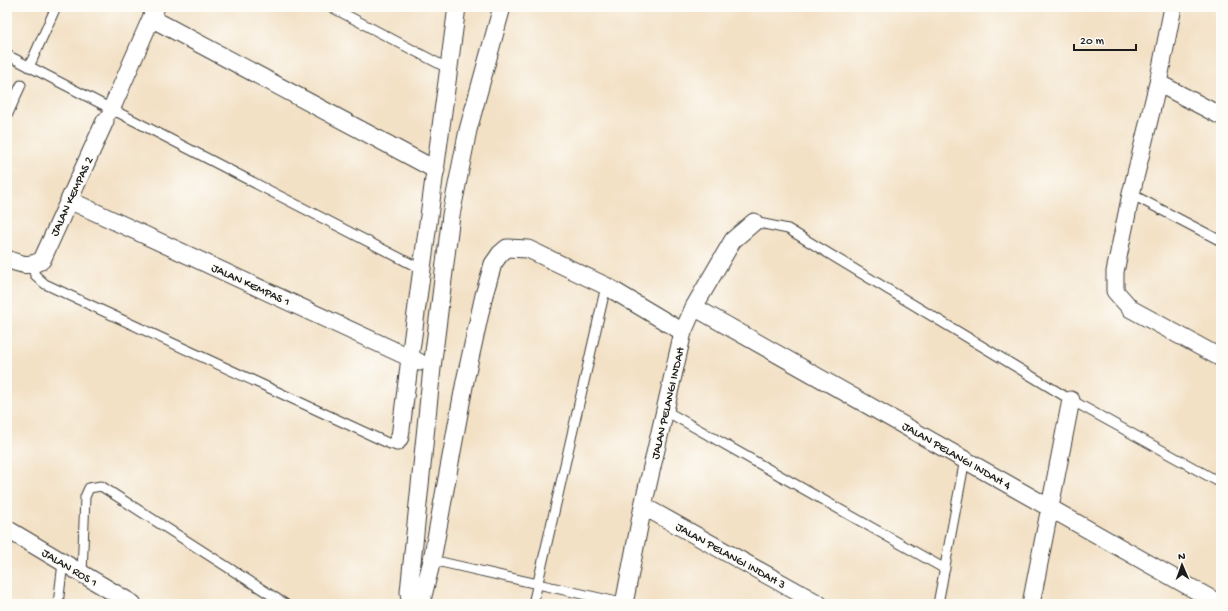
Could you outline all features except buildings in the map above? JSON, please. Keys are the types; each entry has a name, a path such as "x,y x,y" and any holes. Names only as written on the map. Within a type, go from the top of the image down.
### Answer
{"street":[{"path":"397,442 400,437 457,7"},
{"path":"413,604 410,600 410,585 432,368 451,215 468,130 502,7"},
{"path":"1173,7 1158,83 1131,194 1115,272 1116,291 1131,309 1221,358"},
{"path":"154,13 436,170"},
{"name":"JALAN KEMPAS 2","path":"32,265 42,260 154,13"},
{"path":"1158,83 1221,116"},
{"name":"JALAN KEMPAS 1","path":"69,200 432,368"},
{"name":"JALAN PELANGI INDAH","path":"625,603 643,506 683,332 694,307 733,240 754,222"},
{"path":"421,604 432,560 465,381 484,295 493,264 500,254 507,248 528,249 606,286 683,332"},
{"path":"7,259 19,264 32,265"},
{"name":"JALAN PELANGI INDAH 4","path":"694,307 965,459 1049,509 1220,604"},
{"path":"1031,604 1071,400"},
{"name":"JALAN PELANGI INDAH 3","path":"643,506 819,604"},
{"name":"JALAN ROS 1","path":"7,529 133,604"}],"lane":[{"path":"29,67 56,7"},
{"path":"332,7 449,69"},
{"path":"7,55 108,115 422,270"},
{"path":"7,116 21,85"},
{"path":"1131,194 1221,241"},
{"path":"754,222 788,229 1071,400 1221,482"},
{"path":"32,265 35,275 45,284 390,444 397,442"},
{"path":"533,604 606,286"},
{"path":"664,410 944,569"},
{"path":"938,604 965,459"},
{"path":"82,574 85,497 89,488 101,486 285,604"},
{"path":"432,560 625,603"},
{"path":"58,604 63,563"}]}
